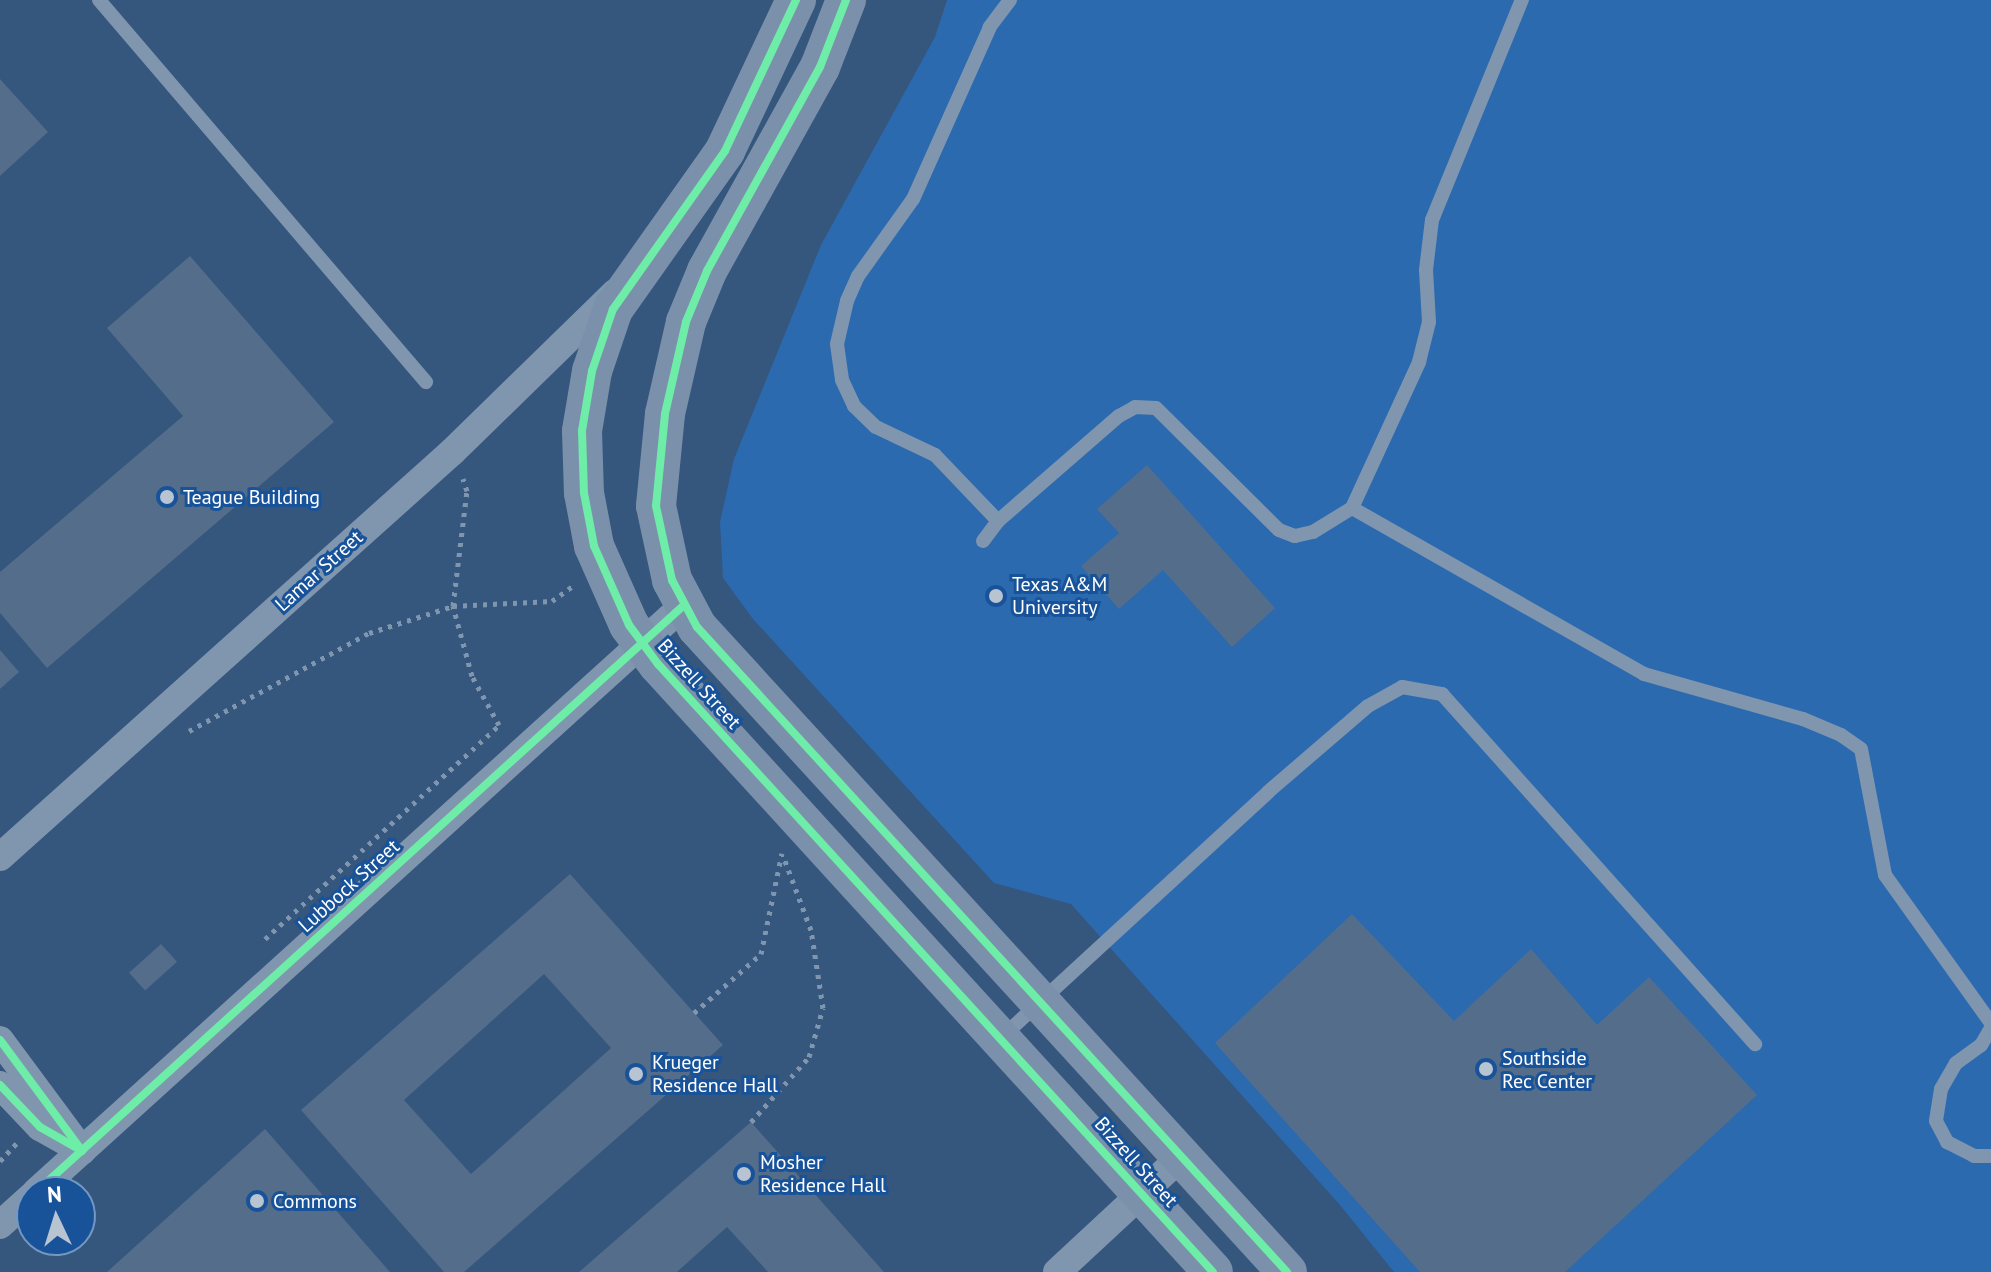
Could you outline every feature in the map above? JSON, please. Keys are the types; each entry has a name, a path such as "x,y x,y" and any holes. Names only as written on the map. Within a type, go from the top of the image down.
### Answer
{"street":[{"name":"Bizzell Street","path":"796,0 725,151 631,278 613,309 592,371 582,463 594,546 618,605 641,643 1213,1272"},
{"name":"Bizzell Street","path":"846,0 804,98 707,271 678,352 656,506 663,551 683,606 1287,1272"},
{"name":"Lamar Street","path":"0,857 452,452 631,278"},
{"name":"Lubbock Street","path":"54,1176 683,606"},
{"path":"868,890 907,854"},
{"path":"0,1040 82,1151"},
{"path":"0,1085 40,1127 82,1151"},
{"path":"1057,1272 1183,1155"},
{"name":"Lubbock Street","path":"0,1225 16,1210"}],"lane":[{"path":"99,0 426,382"},
{"path":"998,521 935,455 876,427 854,406 842,380 837,344 858,276 913,199 990,27 1010,0"},
{"path":"983,541 998,521 1135,407 1168,416 1279,530 1295,536 1313,532 1352,508 1419,362 1429,322 1426,270 1432,220 1522,0"},
{"path":"1352,508 1644,674 1803,719 1861,749 1885,875 1991,1021 1981,1045 1956,1063 1941,1089 1936,1121 1947,1142 1974,1156 1991,1156"},
{"path":"1002,1037 1040,998 1368,706 1402,687 1442,694 1755,1044"}],"path":[{"path":"256,948 499,725 472,676 453,606 467,491 452,452"},
{"path":"175,740 255,691 369,633 453,606 552,601 574,586"},
{"path":"751,1122 809,1057 823,1008 811,930 775,842"},
{"path":"694,1013 761,954 782,853"},
{"path":"0,1161 28,1137"}],"shaded area":[{"path":"947,0 1991,0 1991,1272 1394,1272 1340,1205 1071,904 994,883 753,619 723,578 720,522 734,459 821,245 935,37"}],"building":[{"path":"0,79 48,132 0,176"},
{"name":"Teague Building","path":"190,256 334,422 47,668 0,613 0,572 183,416 107,328"},
{"path":"1147,465 1275,608 1232,647 1163,570 1119,609 1081,566 1119,533 1097,509"},
{"path":"0,650 19,672 0,689"},
{"name":"Krueger Residence Hall","path":"570,874 723,1045 464,1272 444,1272 301,1110","holes":["544,974 611,1048 471,1174 404,1100"]},
{"name":"Southside Rec Center","path":"1352,914 1454,1021 1531,949 1597,1025 1649,977 1757,1095 1565,1272 1420,1272 1215,1043"},
{"path":"161,944 177,962 145,991 129,973"},
{"name":"Mosher Residence Hall","path":"751,1122 884,1272 768,1272 727,1227 677,1272 579,1272"},
{"name":"Commons","path":"265,1129 390,1272 107,1272"}],"cycle path":[{"path":"796,0 725,151 613,309 592,371 582,431 584,493 594,546 629,625 658,664 1213,1272"},
{"path":"846,0 820,67 707,271 686,322 665,414 656,506 672,580 697,627 1287,1272"},
{"path":"54,1176 683,606"},
{"path":"0,1040 82,1151"},
{"path":"0,1085 40,1127 82,1151"}],"place":[{"name":"Teague Building","path":"167,497"},
{"name":"Texas A&M University","path":"996,596"},
{"name":"Southside Rec Center","path":"1486,1069"},
{"name":"Krueger Residence Hall","path":"636,1074"},
{"name":"Mosher Residence Hall","path":"744,1174"},
{"name":"Commons","path":"257,1201"}]}
